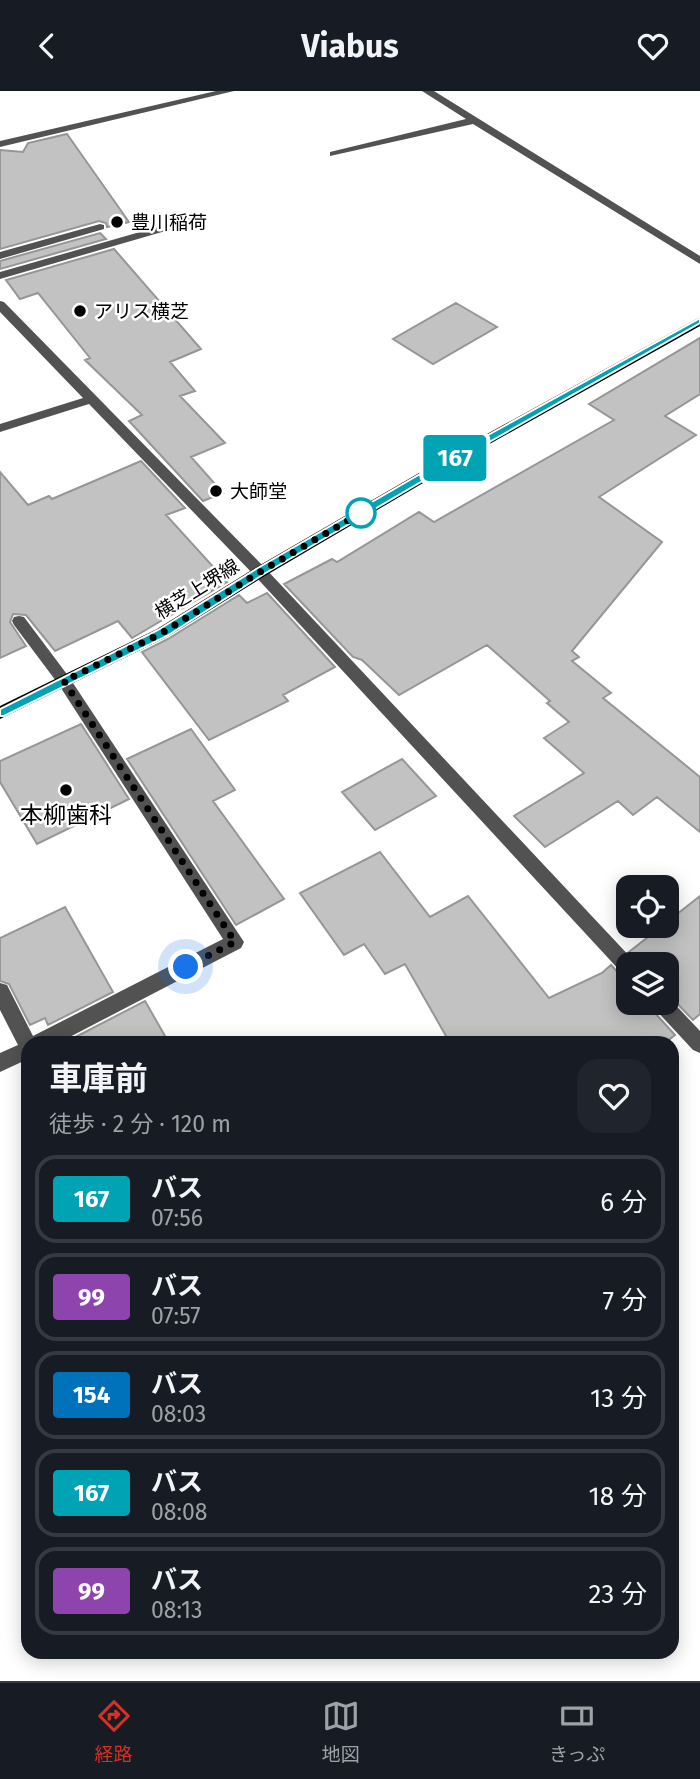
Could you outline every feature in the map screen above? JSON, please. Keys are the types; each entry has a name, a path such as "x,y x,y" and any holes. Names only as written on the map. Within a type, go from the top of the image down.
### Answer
{"main road":[{"name":"横芝上堺線","path":"0,713 162,633 260,572 481,443 700,321"}],"street":[{"path":"0,144 229,91"},
{"path":"427,91 700,261"},
{"path":"334,154 472,121"},
{"path":"0,276 189,221"},
{"path":"0,256 100,227"},
{"path":"0,305 260,572 616,954"},
{"path":"0,428 93,399"},
{"path":"19,621 64,681 235,942 53,1036"},
{"path":"0,991 22,1036"},
{"path":"673,1015 700,1044"},
{"path":"0,1063 21,1051"}],"building":[{"path":"67,134 129,222 107,227 106,223 99,221 0,249 0,150 23,152 28,143"},
{"path":"100,233 106,239 0,269 0,261"},
{"path":"114,249 201,349 170,362 195,391 180,396 225,443 191,457 223,493 203,501 129,421 142,415 85,360 90,358 38,293 20,299 6,280"},
{"path":"456,303 497,327 433,364 393,339"},
{"path":"700,338 700,394 665,416 696,435 599,497 662,542 572,651 579,657 572,661 611,693 603,698 700,777 700,832 657,797 633,815 618,801 545,847 514,816 584,773 544,738 569,722 547,703 550,701 487,645 399,695 362,660 353,657 284,584 332,559 337,562 419,512 434,522 614,420 589,404"},
{"path":"141,461 185,508 166,515 227,582 132,638 118,621 55,651 26,615 13,614 10,622 26,646 0,658 0,472 28,505 49,496 52,499"},
{"path":"267,593 335,667 283,695 288,701 209,740 142,652 239,595 247,603"},
{"name":"本柳歯科","path":"81,724 129,799 37,844 0,782 0,761"},
{"path":"191,729 235,790 213,801 284,899 236,925 127,759"},
{"path":"402,759 436,796 375,830 342,792"},
{"path":"380,852 430,917 468,896 549,998 602,973 611,965 616,971 616,1015 657,1015 675,1035 446,1036 405,964 385,974 364,944 344,955 300,893"},
{"path":"700,896 700,1014 693,1020 679,1005 679,952 629,952 647,938 679,938 679,913"},
{"path":"65,907 113,992 48,1025 45,1018 30,1025 9,984 0,981 0,938"},
{"path":"145,1001 165,1036 78,1036"}],"bus line":[{"name":"167","path":"0,713 162,633 260,572 481,443 700,321"}],"place":[{"name":"豊川稲荷","path":"117,222"},
{"name":"アリス横芝","path":"80,311"},
{"name":"大師堂","path":"216,491"},
{"name":"本柳歯科","path":"66,790"}],"route":[{"path":"186,967 235,942 64,681 162,633 371,507 361,513"}]}
